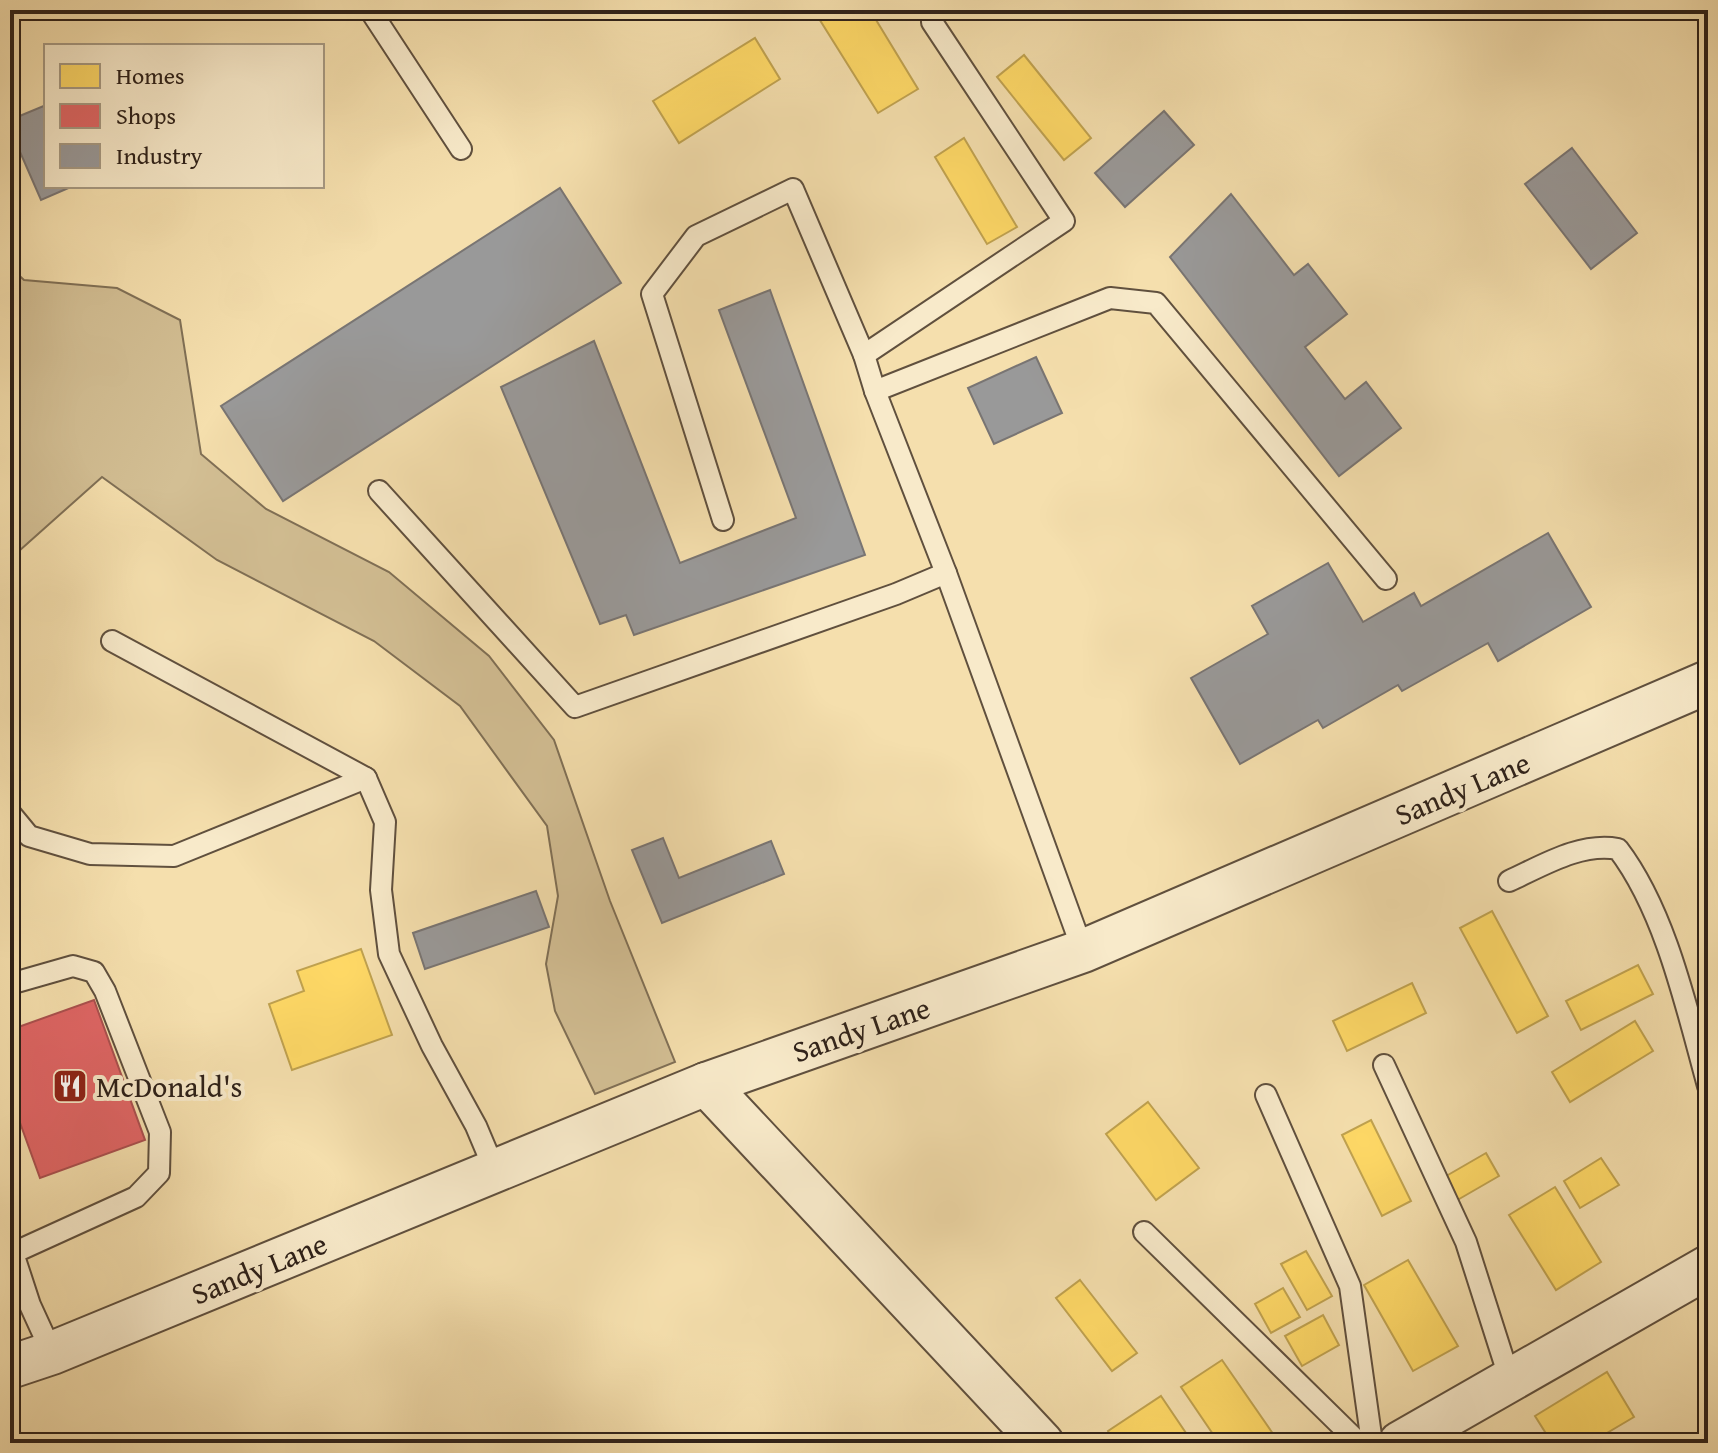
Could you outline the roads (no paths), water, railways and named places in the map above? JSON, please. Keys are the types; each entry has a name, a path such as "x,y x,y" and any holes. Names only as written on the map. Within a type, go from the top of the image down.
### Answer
{"street":[{"name":"Sandy Lane","path":"10,1367 52,1353 706,1084 1083,951 1708,682"},
{"path":"706,1084 1042,1443"},
{"path":"1400,1443 1708,1267"}],"lane":[{"path":"370,10 461,149"},
{"path":"864,355 1064,221 932,22"},
{"path":"723,520 652,294 696,236 793,189 864,355 1083,951"},
{"path":"875,391 1110,298 1156,303 1386,579"},
{"path":"379,491 575,707 896,594 946,573"},
{"path":"112,641 366,778 385,822 381,890 389,954 432,1046 476,1126 495,1171"},
{"path":"10,813 29,836 90,854 174,856 366,778"},
{"path":"1509,881 1571,853 1601,846 1618,849 1630,865 1676,973 1708,1086"},
{"path":"10,984 73,966 94,972 105,991 155,1118 162,1148 159,1173 136,1197 13,1253 30,1305 52,1353"},
{"path":"1384,1065 1466,1242 1510,1380"},
{"path":"1266,1095 1350,1286 1372,1443"},
{"path":"1144,1232 1359,1443"}],"place":[{"name":"McDonald's","path":"70,1086"}]}
